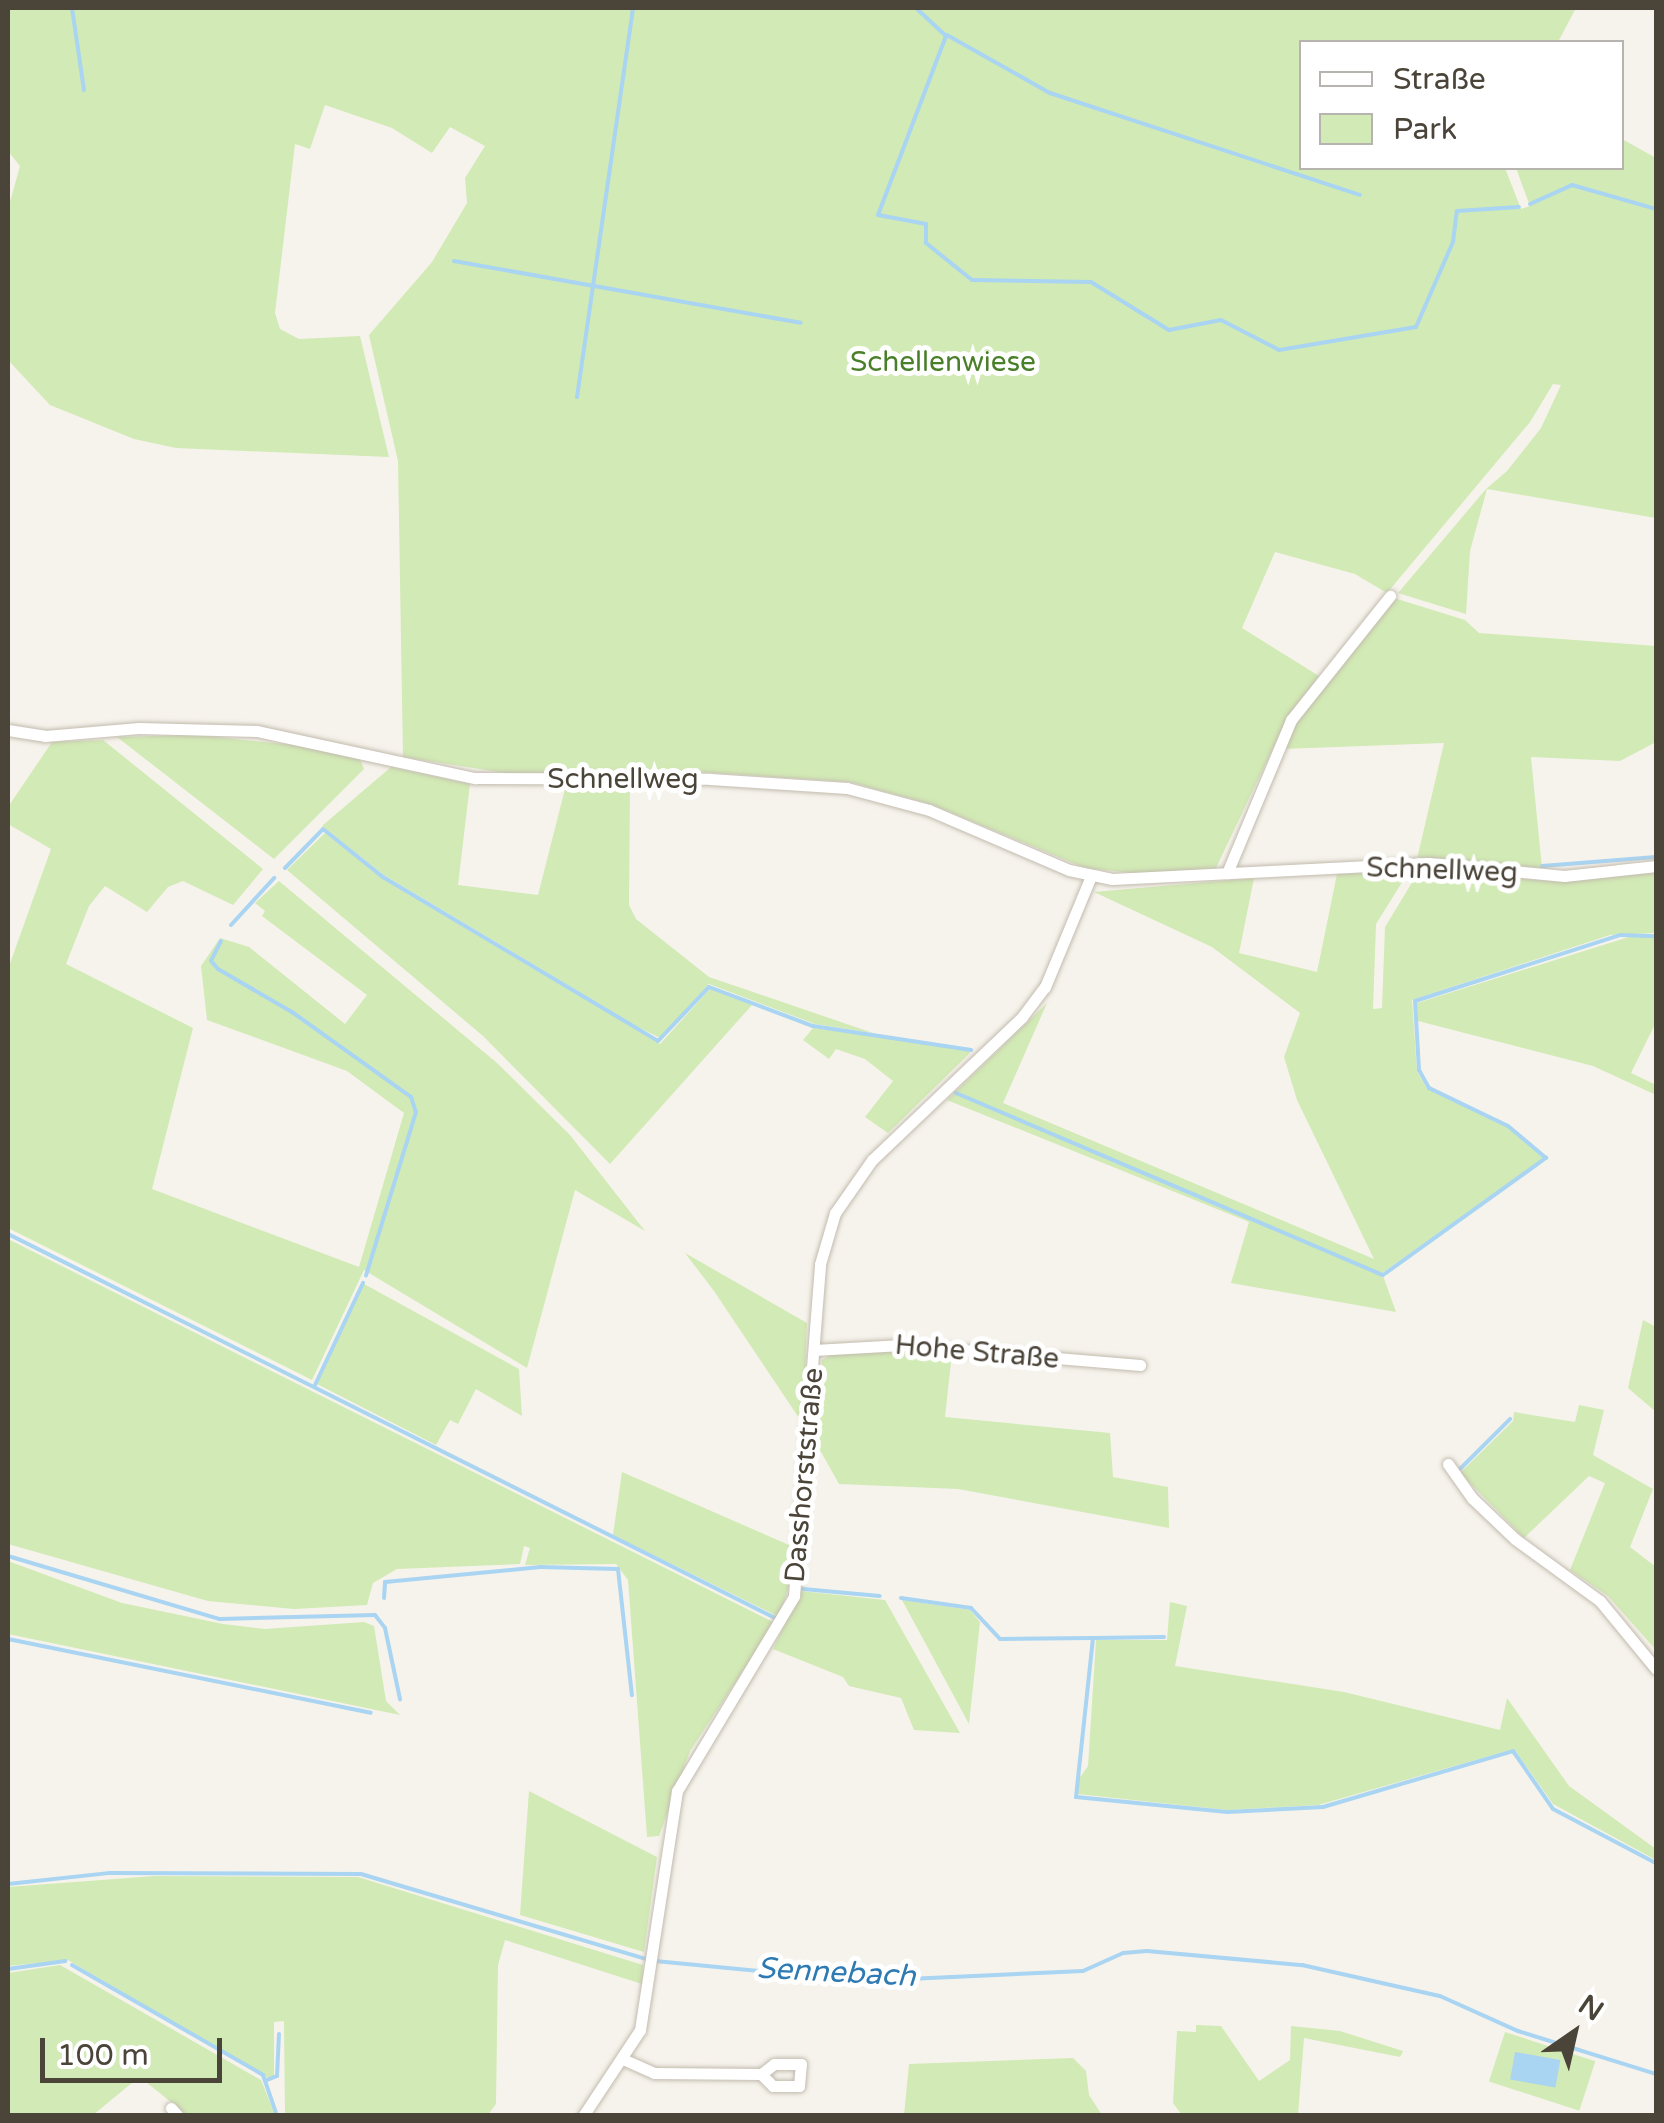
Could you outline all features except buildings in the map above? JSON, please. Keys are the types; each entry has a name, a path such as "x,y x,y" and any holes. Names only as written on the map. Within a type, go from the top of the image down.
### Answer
{"street":[{"path":"1227,873 1291,720 1390,596"},
{"name":"Schnellweg","path":"8,730 46,736 140,728 257,731 476,778 710,778 846,788 929,810 1092,876 1142,880 1429,864 1564,876 1656,866"},
{"name":"Dasshorststraße","path":"583,2116 624,2060 644,2015 650,1952 682,1780 794,1596 820,1264 846,1192 1022,1017 1045,986 1092,876"},
{"name":"Hohe Straße","path":"814,1350 902,1344 1140,1365"},
{"path":"1448,1464 1503,1528 1600,1601 1656,1669"},
{"path":"624,2060 654,2073 761,2074"}],"green space":[{"name":"Schellenwiese","path":"8,8 1576,8 1559,40 1299,40 1299,170 1506,170 1521,209 1530,206 1517,170 1624,170 1624,140 1656,158 1656,518 1487,489 1470,551 1466,614 1398,593 1486,489 1507,471 1541,428 1561,385 1553,384 1530,422 1387,593 1355,574 1275,552 1242,628 1319,676 1287,719 1216,868 1142,874 1085,868 930,804 850,782 685,771 505,773 403,757 398,461 369,335 432,262 467,203 465,178 485,146 450,127 432,153 392,128 325,105 310,149 295,144 275,313 280,329 299,339 360,336 389,457 176,448 134,439 50,405 8,360 8,209 20,166 8,151"},
{"path":"1394,598 1465,620 1479,633 1656,646 1656,742 1620,761 1531,757 1542,868 1417,859 1444,743 1282,749 1294,723"},
{"path":"196,735 313,747 360,759 364,769 274,859 117,737"},
{"path":"103,740 263,869 233,905 183,881 168,887 147,912 105,886 89,906 66,964 193,1028 152,1189 359,1267 404,1113 347,1071 207,1020 201,966 220,938 249,947 345,1024 367,995 262,916 265,911 255,903 279,881 497,1063 570,1135 645,1231 575,1190 527,1368 364,1270 312,1380 8,1228 8,969 51,849 8,824 8,807 52,742"},
{"path":"391,767 470,784 458,885 538,895 566,785 630,784 629,905 636,919 709,977 873,1033 815,1024 709,984 660,1038 636,1026 384,875 322,826"},
{"path":"325,833 382,878 660,1044 710,989 752,1005 610,1164 483,1036 287,870"},
{"path":"1409,871 1376,924 1373,1009 1382,1008 1385,927 1419,871 1564,882 1656,872 1656,933 1610,935 1412,1000 1417,1071 1427,1089 1509,1128 1544,1158 1382,1273 1396,1312 1231,1283 1249,1222 947,1100 1047,1003 1003,1103 1374,1259 1297,1100 1284,1057 1300,1013 1212,947 1094,892 1254,878 1239,953 1317,972 1337,874"},
{"path":"1632,936 1656,938 1656,1022 1631,1073 1656,1085 1656,1095 1593,1066 1418,1021 1417,1003"},
{"path":"813,1028 966,1048 970,1053 888,1133 865,1117 893,1081 865,1059 836,1049 829,1059 803,1040"},
{"path":"8,1239 775,1623 690,1751 659,1836 647,1837 628,1580 616,1564 525,1565 530,1548 524,1546 520,1564 397,1569 373,1583 367,1605 294,1609 208,1601 8,1544"},
{"path":"685,1253 807,1323 803,1424 714,1291"},
{"path":"364,1284 519,1369 522,1416 476,1389 458,1424 450,1420 436,1445 317,1384"},
{"path":"1643,1320 1656,1327 1656,1412 1628,1388"},
{"path":"836,1352 952,1353 945,1417 1110,1433 1113,1477 1168,1487 1169,1528 958,1489 839,1484 816,1443 822,1360"},
{"path":"1579,1405 1604,1410 1593,1455 1653,1489 1630,1547 1656,1567 1656,1650 1608,1596 1570,1570 1605,1483 1589,1476 1524,1538 1460,1473 1513,1421 1514,1412 1575,1422"},
{"path":"622,1472 789,1545 789,1586 779,1617 613,1535"},
{"path":"8,1561 122,1603 223,1624 265,1629 364,1622 374,1626 386,1701 400,1715 8,1634"},
{"path":"801,1591 885,1600 960,1733 914,1730 901,1698 849,1686 843,1677 773,1649"},
{"path":"902,1600 970,1610 980,1622 969,1724"},
{"path":"1170,1602 1187,1606 1175,1666 1344,1692 1500,1730 1507,1698 1569,1786 1656,1849 1656,1860 1553,1804 1514,1749 1318,1805 1227,1810 1077,1794 1076,1783 1088,1766 1096,1640 1167,1640"},
{"path":"529,1791 657,1857 644,1952 520,1915"},
{"path":"155,1876 358,1877 643,1965 642,1984 505,1940 498,1965 496,2104 487,2116 285,2115 284,2021 274,2022 274,2076 268,2078 68,1960 8,1966 8,1887"},
{"path":"60,1965 261,2080 275,2115 187,2115 146,2082 133,2082 93,2115 8,2115 8,1973"},
{"path":"1196,2025 1221,2026 1259,2081 1290,2060 1291,2026 1340,2031 1403,2051 1400,2057 1304,2038 1298,2115 1182,2115 1173,2103 1177,2031 1196,2032"},
{"path":"1505,2032 1595,2061 1579,2111 1489,2081"},
{"path":"1073,2058 1086,2071 1089,2095 1102,2115 904,2115 909,2064"}],"water":[{"path":"1515,2052 1560,2060 1555,2088 1510,2080"}],"waterway":[{"path":"72,8 84,90"},
{"path":"577,397 633,8"},
{"path":"916,8 946,36 878,215 926,224 926,243 972,280 1091,282 1169,330 1221,320 1279,350 1416,327 1453,242 1457,211 1519,207"},
{"path":"947,35 1050,93 1360,195"},
{"path":"1530,204 1572,185 1656,209"},
{"path":"454,261 801,323"},
{"path":"285,868 323,829 383,877 658,1041 709,987 813,1026 971,1050"},
{"path":"1542,866 1656,857"},
{"path":"231,925 274,878"},
{"path":"956,1093 1383,1275 1546,1158 1508,1126 1429,1088 1419,1070 1415,1001 1621,935 1656,936"},
{"path":"221,941 211,961 218,969 292,1012 411,1097 416,1112 366,1276"},
{"path":"8,1234 775,1618"},
{"path":"315,1385 363,1283"},
{"path":"1460,1469 1510,1419"},
{"path":"8,1556 220,1619 375,1615 385,1628 400,1699"},
{"path":"384,1598 385,1582 540,1567 618,1569 632,1695"},
{"path":"803,1589 880,1596"},
{"path":"901,1598 971,1608 1000,1639 1093,1638 1076,1797 1227,1812 1323,1807 1513,1751 1553,1809 1656,1863"},
{"path":"1094,1638 1164,1637"},
{"path":"8,1639 371,1713"},
{"name":"Sennebach","path":"8,1884 110,1873 361,1874 646,1959"},
{"name":"Sennebach","path":"655,1961 864,1981 1083,1971 1123,1953 1147,1951 1302,1965 1440,1996 1518,2031 1656,2074"},
{"path":"8,1969 65,1961"},
{"path":"72,1965 263,2075 277,2116"},
{"path":"267,2080 277,2076 279,2034"}]}
